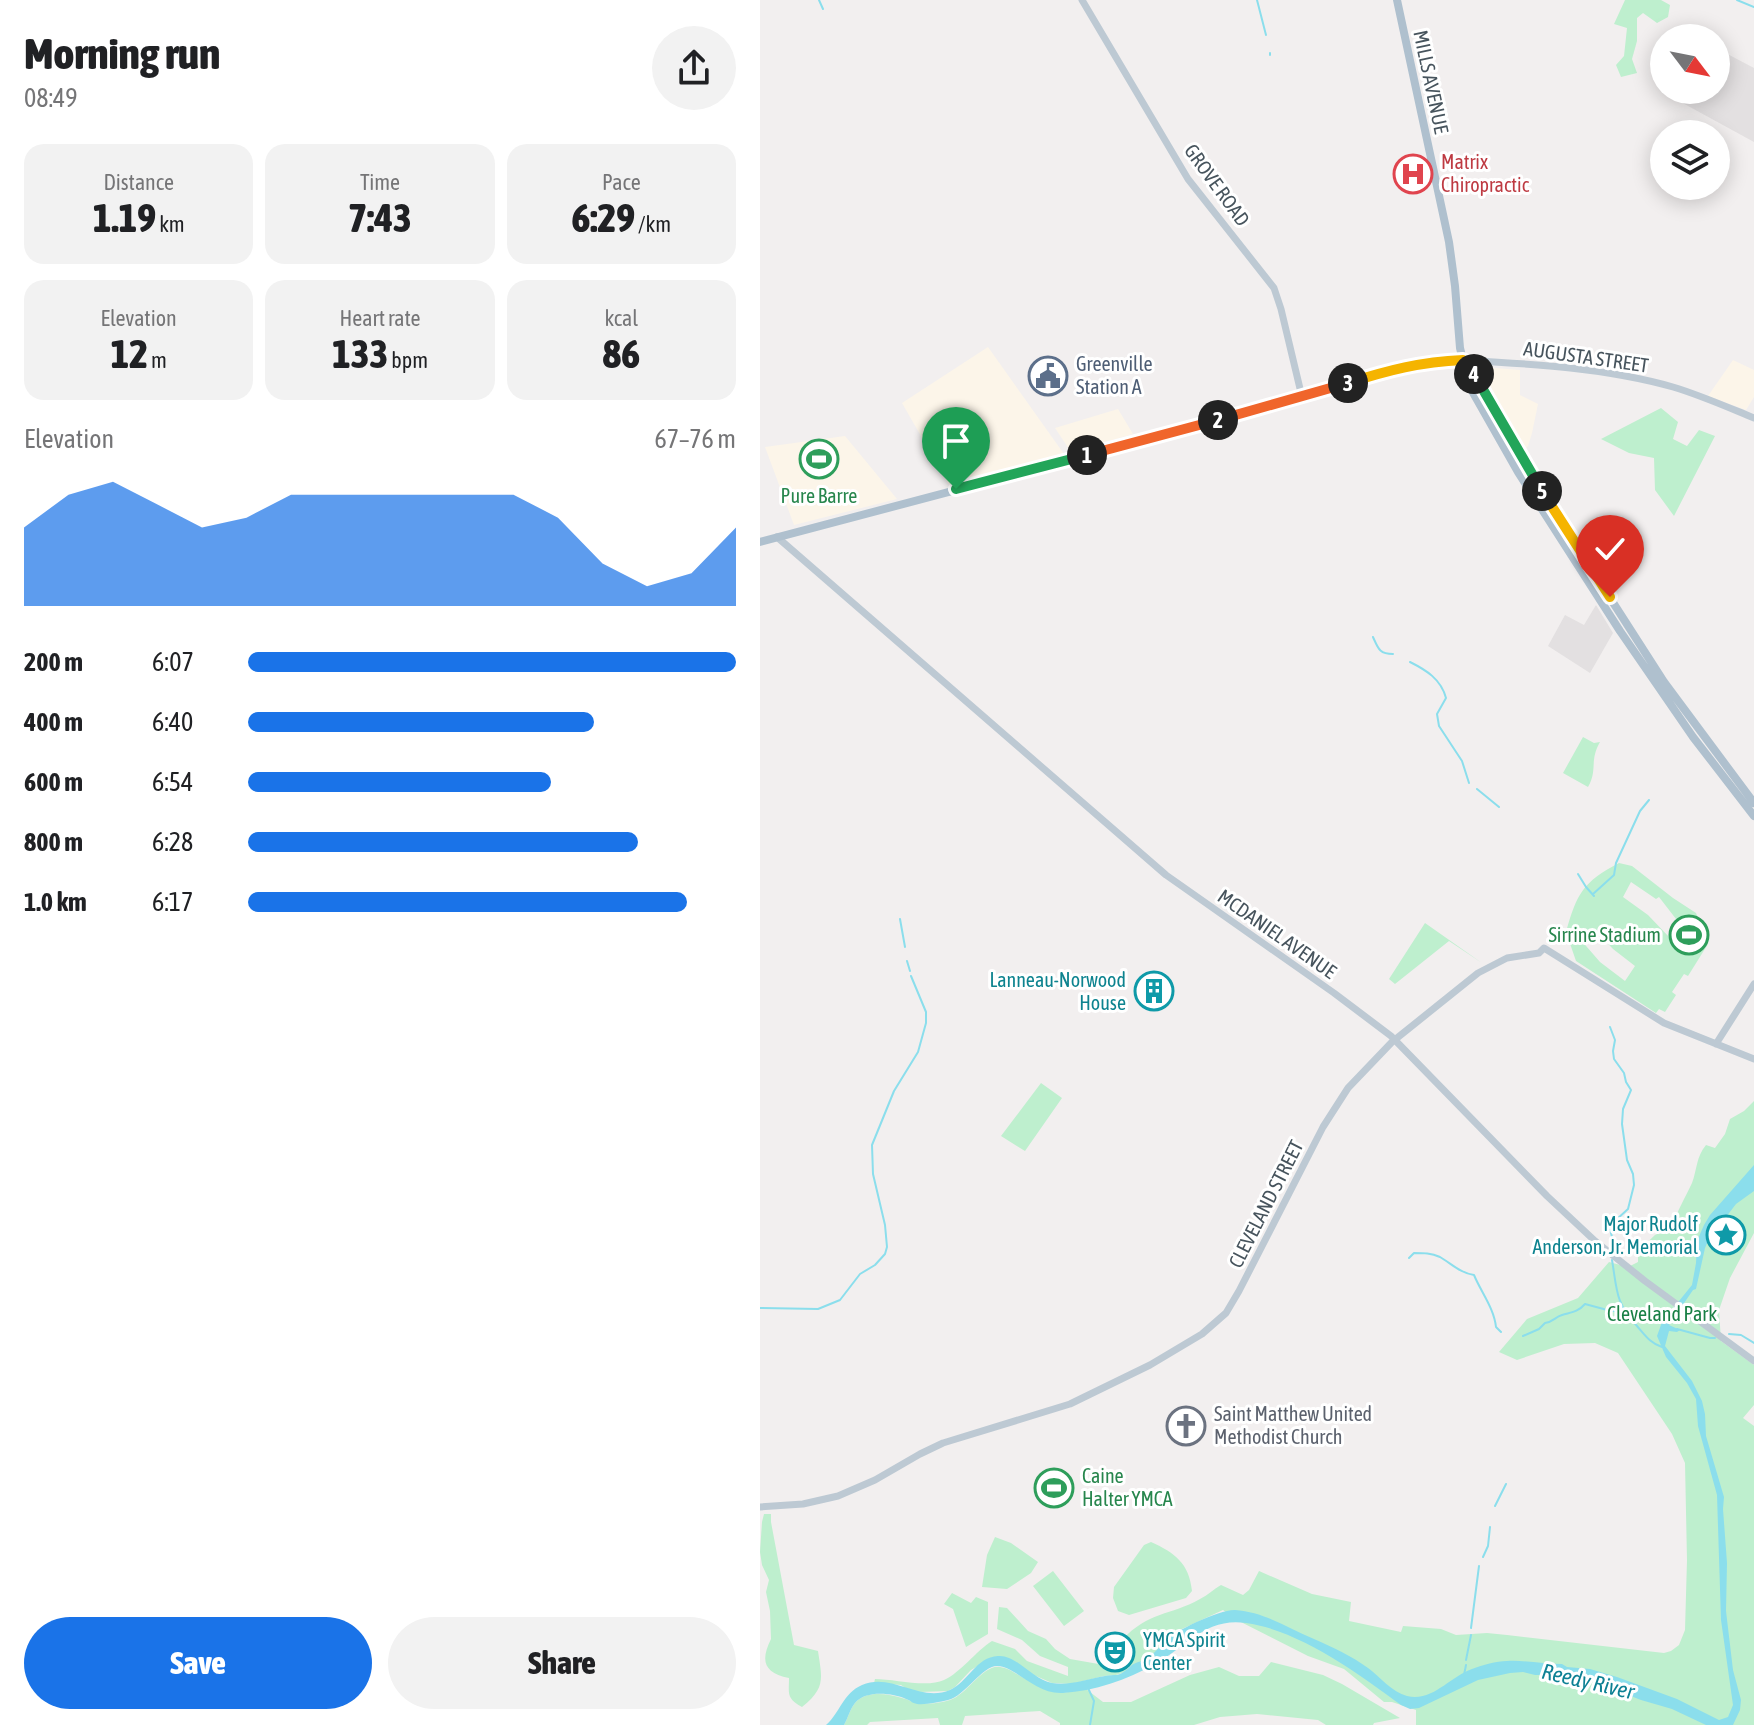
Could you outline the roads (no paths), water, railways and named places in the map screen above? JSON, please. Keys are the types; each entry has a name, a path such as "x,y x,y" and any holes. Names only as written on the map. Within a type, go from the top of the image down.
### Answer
{"main road":[{"name":"MILLS AVENUE","path":"1397,0 1449,240 1463,360"},
{"name":"AUGUSTA STREET","path":"760,542 1408,366 1463,360"},
{"path":"1463,360 1545,497 1664,682 1754,803"},
{"path":"1463,360 1463,375 1518,472 1671,707 1754,816"}],"street":[{"name":"GROVE ROAD","path":"1082,0 1188,179 1274,288 1302,397"},
{"name":"AUGUSTA STREET","path":"1463,360 1515,363 1628,378 1672,387 1754,418"},
{"name":"MCDANIEL AVENUE","path":"777,537 1166,875 1394,1039 1595,1241 1754,1361"},
{"name":"CLEVELAND STREET","path":"760,1507 803,1504 851,1491 943,1443 1070,1404 1150,1365 1202,1334 1226,1313 1323,1127 1348,1088 1394,1039 1489,966 1512,956 1539,953 1544,948 1664,1023 1754,1059"},
{"path":"1716,1044 1754,984"}],"water":[{"name":"Reedy River","path":"1754,1165 1754,1191 1736,1204 1712,1232 1705,1248 1696,1289 1669,1325 1680,1330 1669,1331 1665,1346 1692,1381 1702,1401 1706,1436 1724,1497 1726,1611 1733,1670 1741,1700 1733,1725 1706,1725 1672,1709 1597,1683 1523,1672 1478,1680 1419,1708 1410,1709 1328,1655 1287,1634 1232,1622 1219,1624 1197,1635 1144,1670 1098,1687 1075,1692 1053,1692 997,1666 985,1671 961,1693 948,1700 917,1704 894,1695 872,1694 855,1703 844,1725 826,1725 850,1693 862,1685 884,1682 939,1693 956,1686 990,1657 1005,1656 1045,1681 1059,1684 1117,1675 1148,1658 1178,1632 1209,1617 1235,1610 1266,1617 1342,1652 1407,1696 1433,1692 1481,1666 1521,1661 1590,1669 1677,1699 1719,1720 1728,1717 1733,1705 1721,1620 1717,1495 1698,1426 1696,1399 1666,1357 1657,1336 1662,1322 1692,1285 1697,1241 1704,1225"}],"waterway":[{"path":"819,0 823,9"},
{"path":"1257,0 1266,35"},
{"path":"1737,0 1754,7"},
{"path":"1373,637 1382,652 1393,654"},
{"path":"1410,662 1432,676 1444,691 1446,698 1437,714 1439,726 1462,761 1469,783"},
{"path":"1477,789 1499,807"},
{"path":"1593,894 1614,875 1616,863 1640,811 1649,800"},
{"path":"1578,874 1594,896"},
{"path":"900,919 905,947"},
{"path":"907,961 910,971"},
{"path":"760,1308 818,1309 840,1300 860,1274 885,1254 885,1225 873,1174 872,1145 894,1091 918,1052 926,1023 926,1012 911,976"},
{"path":"1610,1027 1615,1040 1614,1059 1631,1090 1623,1109 1622,1124 1634,1185 1628,1209 1610,1229 1615,1249"},
{"path":"1409,1258 1414,1253 1434,1255 1474,1275 1501,1332"},
{"path":"1612,1260 1618,1295 1625,1310 1648,1338 1662,1347"},
{"path":"1523,1336 1585,1304 1623,1311"},
{"path":"1677,1329 1715,1338"},
{"path":"1729,1334 1741,1335 1754,1343"},
{"path":"1495,1506 1506,1484"},
{"path":"1483,1557 1490,1527"},
{"path":"1471,1628 1479,1566"},
{"path":"1466,1660 1471,1635"},
{"path":"1464,1675 1466,1665"},
{"path":"1088,1688 1094,1701 1090,1725"}],"place":[{"name":"Matrix Chiropractic","path":"1413,174"},
{"name":"Greenville Station A","path":"1048,376"},
{"name":"Pure Barre","path":"819,459"},
{"name":"Sirrine Stadium","path":"1689,935"},
{"name":"Lanneau-Norwood House","path":"1154,991"},
{"name":"Major Rudolf Anderson, Jr. Memorial","path":"1726,1235"},
{"name":"Saint Matthew United Methodist Church","path":"1186,1426"},
{"name":"Caine Halter YMCA","path":"1054,1488"},
{"name":"YMCA Spirit Center","path":"1115,1652"}],"park label":[{"name":"Cleveland Park","path":"1662,1314"}]}
